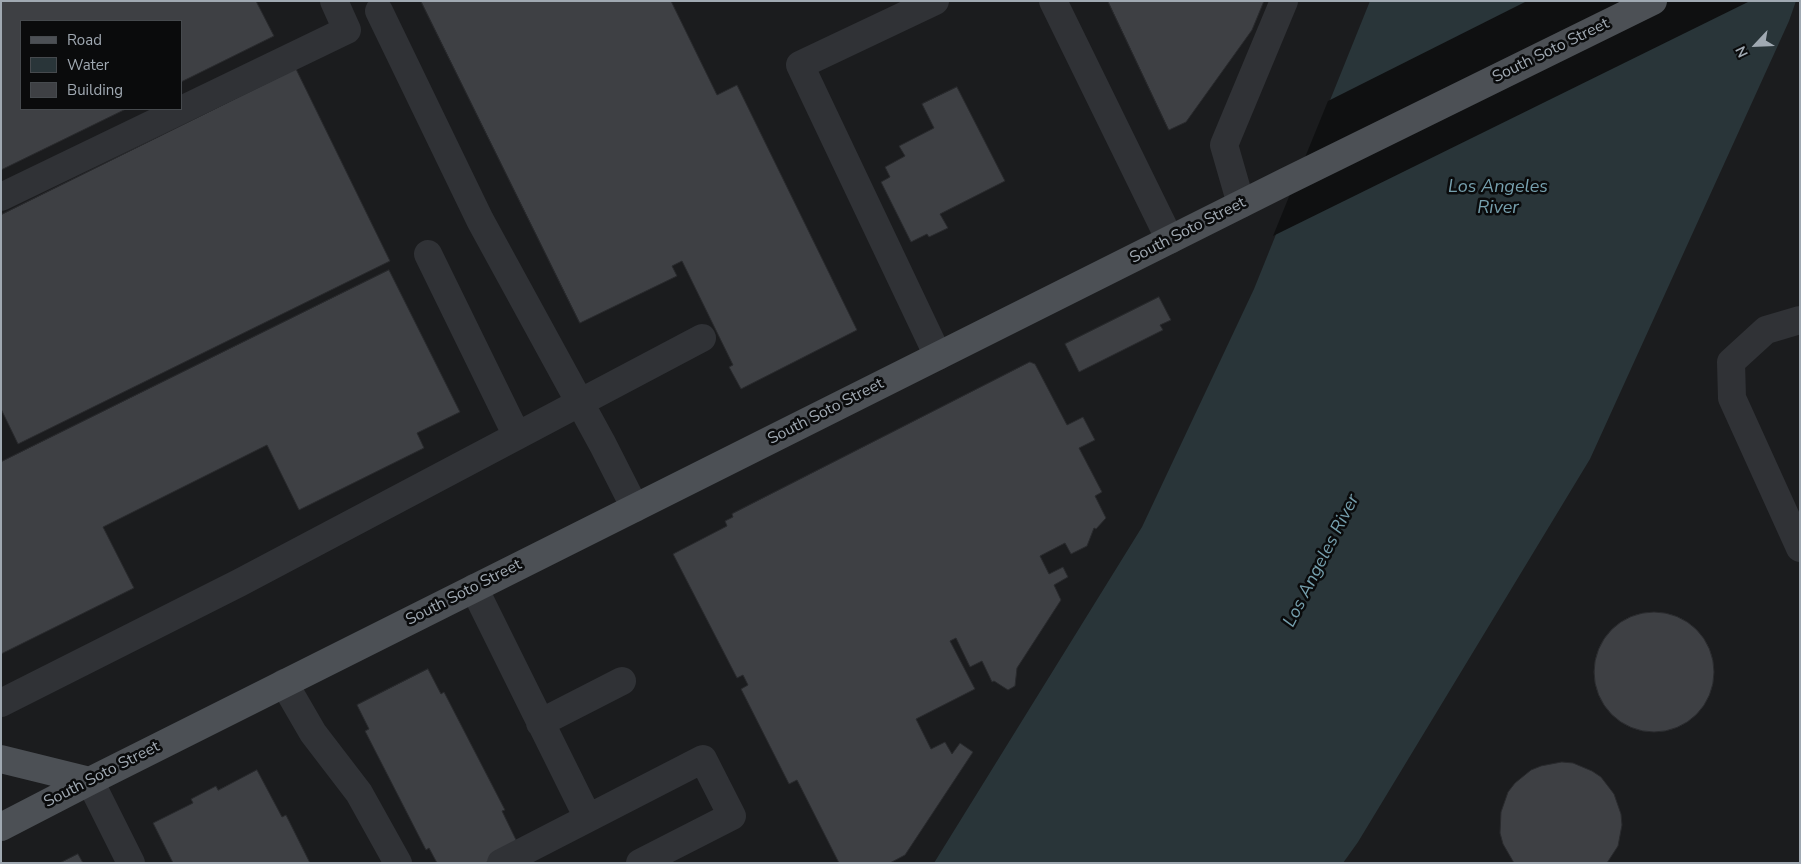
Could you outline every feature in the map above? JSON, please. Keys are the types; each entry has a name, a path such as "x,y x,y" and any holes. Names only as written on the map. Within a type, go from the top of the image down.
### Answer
{"main road":[{"name":"South Soto Street","path":"1,827 284,683 1285,182 1653,1"},
{"path":"1,759 90,781"}],"lane":[{"path":"182,110 347,30 334,1"},
{"path":"935,1 800,65 938,356"},
{"path":"1053,1 1170,240"},
{"path":"1241,204 1224,145 1284,1"},
{"path":"379,10 480,220 635,508"},
{"path":"1,197 181,110"},
{"path":"428,254 517,436"},
{"path":"1800,320 1766,330 1730,362 1732,398 1800,548"},
{"path":"1,703 239,582 702,338"},
{"path":"474,588 588,818"},
{"path":"540,723 622,681"},
{"path":"284,683 313,733 359,793 398,863"},
{"path":"501,863 703,759 732,816 640,863"},
{"path":"90,781 131,863"}],"shaded area":[{"path":"1,1 1800,1 1800,863 1,863"}],"water":[{"name":"Los Angeles River","path":"1370,1 1796,1 1789,21 1590,459 1358,842 1343,863 934,863 1142,527 1254,289"}],"pier":[{"path":"1527,1 1750,1 1273,236 1328,101"}],"building":[{"path":"1,1 256,1 274,36 182,82 182,20 20,20 20,110 124,110 1,170"},
{"path":"421,1 671,1 717,95 737,85 857,330 741,389 729,367 733,365 682,261 672,266 677,276 580,323"},
{"path":"1108,1 1264,1 1252,30 1186,122 1169,130"},
{"path":"296,69 390,261 18,444 1,409 1,215"},
{"path":"957,87 1005,181 940,214 948,228 929,237 927,234 911,242 881,182 890,177 885,167 905,156 899,146 934,128 922,104"},
{"path":"389,270 460,412 417,433 424,448 299,510 267,445 103,527 134,588 1,654 1,462"},
{"path":"1159,297 1171,320 1160,325 1163,330 1079,372 1065,344"},
{"path":"1030,362 1035,364 1067,425 1083,417 1095,440 1079,448 1102,492 1095,496 1106,518 1096,529 1094,528 1087,546 1071,554 1065,543 1040,556 1049,574 1063,567 1068,577 1054,585 1061,600 1017,668 1015,686 1008,690 994,681 992,682 982,661 970,667 956,638 950,641 975,689 916,719 931,749 945,742 952,754 960,743 973,752 905,855 890,863 839,863 797,780 789,784 741,689 748,685 743,675 737,678 673,554 727,526 725,521 733,517 732,514"},
{"path":"1654,612 1666,613 1677,617 1687,622 1696,630 1704,639 1709,649 1713,660 1713,684 1709,695 1704,705 1696,714 1687,722 1677,727 1666,731 1654,732 1642,731 1631,727 1621,722 1612,714 1604,705 1599,695 1595,684 1594,672 1595,660 1599,649 1604,639 1612,630 1621,622 1631,617 1642,613"},
{"path":"428,669 441,694 444,692 505,810 502,811 519,846 485,863 437,863 429,848 426,850 365,731 369,729 357,705"},
{"path":"1562,762 1573,763 1592,771 1601,777 1614,794 1621,814 1622,825 1618,846 1607,863 1514,863 1503,844 1500,833 1501,812 1508,792 1515,783 1531,770"},
{"path":"257,770 282,817 286,815 310,863 173,863 153,823 193,803 191,799 216,786 218,790"},
{"path":"78,854 83,863 60,863"}]}
